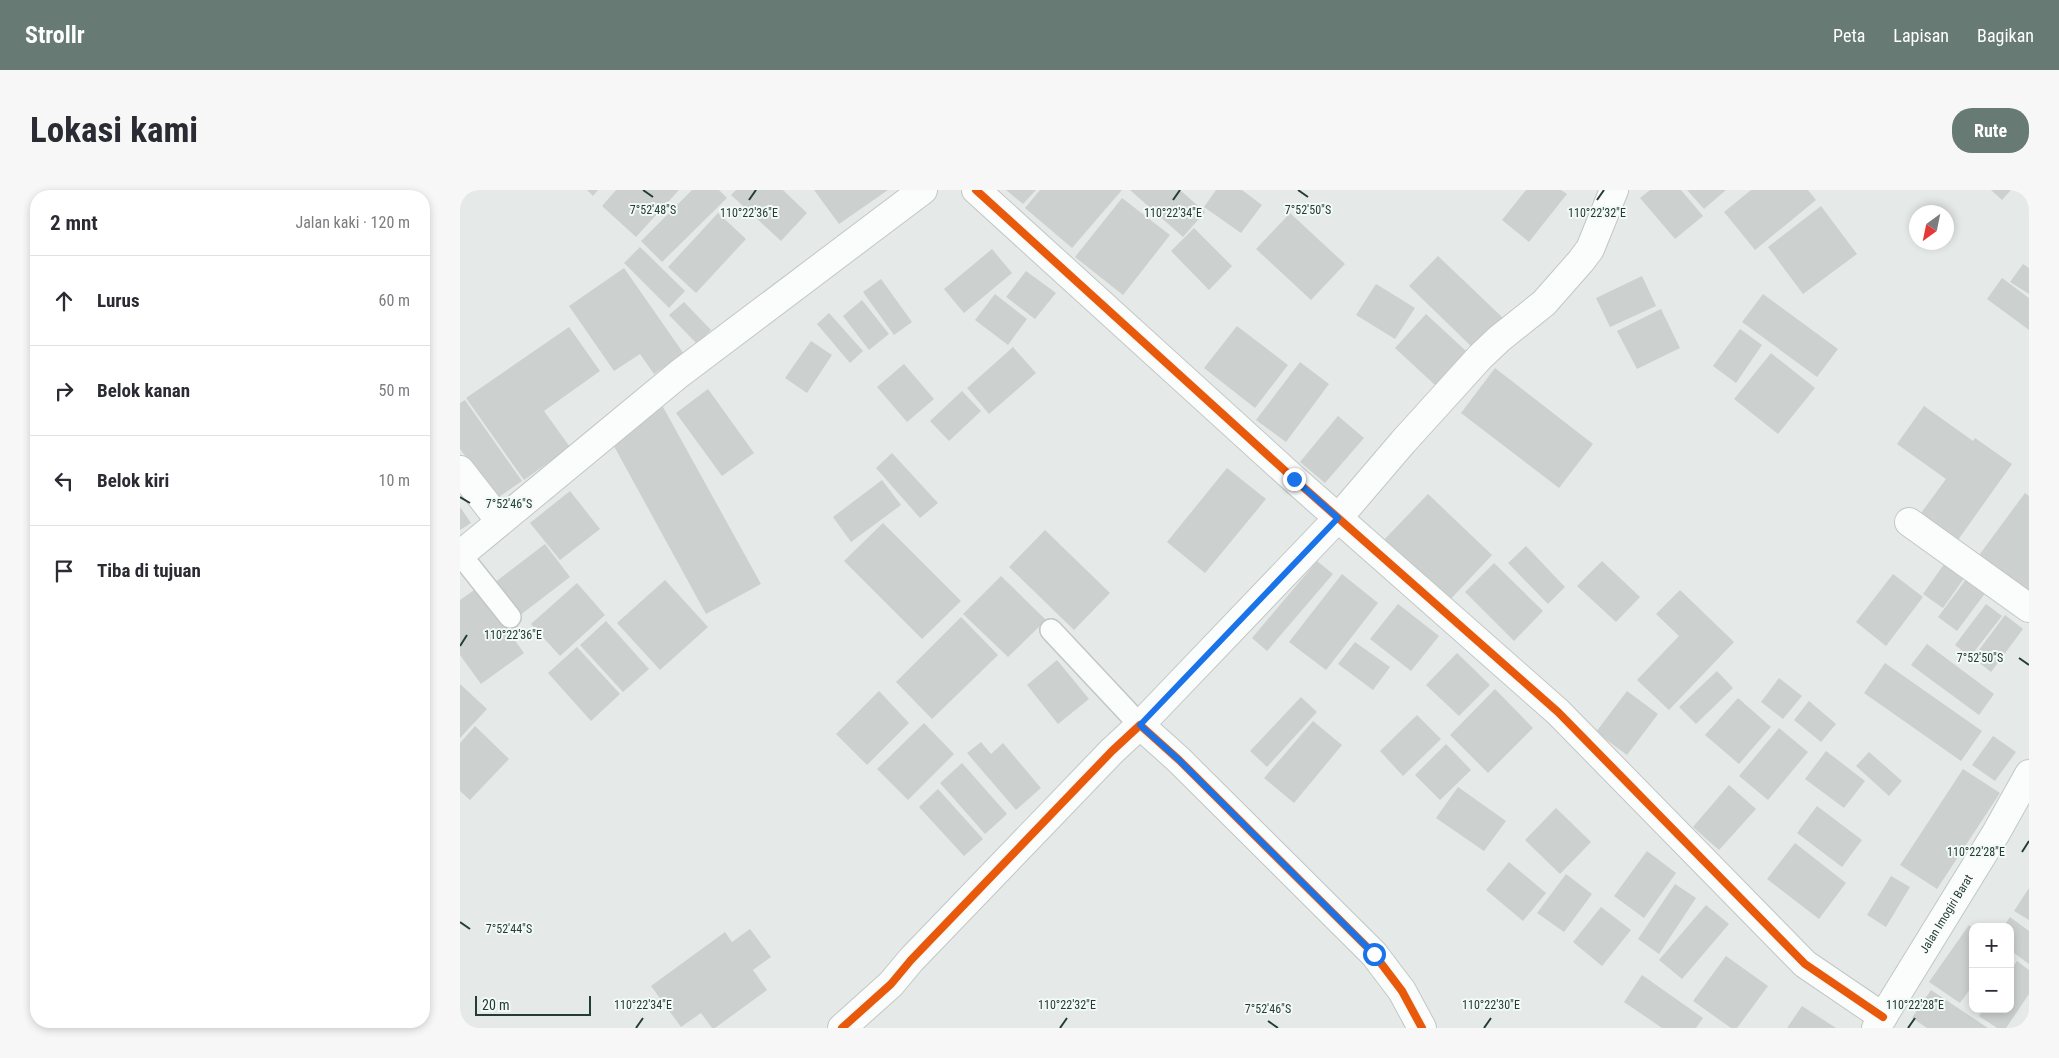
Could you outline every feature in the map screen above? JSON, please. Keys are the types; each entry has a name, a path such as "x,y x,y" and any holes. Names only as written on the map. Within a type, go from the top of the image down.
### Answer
{"street":[{"path":"460,554 679,374 924,190"},
{"path":"976,190 1338,518 1558,712 1804,964 1854,998 1880,1022"},
{"path":"850,1026 891,984 911,960 1338,518 1403,442 1480,357 1499,338 1544,303 1590,249 1614,190"},
{"path":"460,470 500,521"},
{"path":"1909,522 2029,608"},
{"path":"1140,725 1179,760 1374,954 1402,991 1422,1028"},
{"name":"Jalan Imogiri Barat","path":"1880,1022 1996,833 2029,774"}],"lane":[{"path":"460,554 510,617"},
{"path":"1051,630 1140,725"}],"building":[{"path":"587,190 598,190 593,196"},
{"path":"616,190 679,190 636,237 602,206"},
{"path":"692,190 719,190 727,198 662,262 641,241"},
{"path":"736,190 783,190 807,213 781,241 731,195"},
{"path":"814,190 888,190 839,224"},
{"path":"1006,190 1036,190 1023,204"},
{"path":"1040,190 1122,190 1072,248 1025,208"},
{"path":"1130,190 1180,190 1205,212 1183,237"},
{"path":"1216,190 1242,190 1262,205 1241,233 1204,207"},
{"path":"1526,190 1561,190 1567,194 1529,242 1502,220"},
{"path":"1650,190 1681,190 1703,216 1675,239 1640,198"},
{"path":"1687,190 1726,190 1704,209"},
{"path":"1751,190 1808,190 1816,200 1755,250 1724,212"},
{"path":"1991,190 2011,190 2002,200"},
{"path":"1122,198 1170,235 1123,295 1075,257"},
{"path":"1821,206 1857,254 1803,294 1768,247"},
{"path":"718,213 746,239 696,293 668,267"},
{"path":"1290,213 1345,264 1311,300 1256,249"},
{"path":"1194,228 1232,266 1209,290 1171,251"},
{"path":"640,247 685,291 669,308 624,263"},
{"path":"992,249 1012,273 964,313 944,289"},
{"path":"1438,256 1503,318 1473,348 1409,286"},
{"path":"2023,264 2029,268 2029,294 2010,282"},
{"path":"624,268 684,354 654,374 640,354 614,371 569,306"},
{"path":"1026,271 1056,293 1035,319 1006,297"},
{"path":"1642,276 1656,306 1610,327 1596,298"},
{"path":"2002,278 2029,298 2029,330 1987,299"},
{"path":"881,279 912,322 894,335 863,292"},
{"path":"1376,284 1415,308 1395,339 1356,315"},
{"path":"995,294 1027,319 1008,345 975,320"},
{"path":"1763,294 1838,349 1817,377 1742,322"},
{"path":"862,300 889,334 869,350 843,316"},
{"path":"684,302 711,330 697,344 669,315"},
{"path":"1661,309 1680,348 1637,369 1617,331"},
{"path":"829,313 863,351 850,363 817,324"},
{"path":"1426,314 1466,351 1435,385 1395,348"},
{"path":"1237,326 1288,365 1255,408 1204,368"},
{"path":"569,327 600,371 544,411 570,447 524,480 466,398"},
{"path":"1740,329 1762,345 1736,383 1713,366"},
{"path":"811,341 832,355 807,393 785,378"},
{"path":"1013,347 1036,373 989,414 967,388"},
{"path":"1771,353 1815,388 1778,434 1734,399"},
{"path":"1300,362 1329,384 1286,442 1256,420"},
{"path":"904,364 934,399 907,422 877,387"},
{"path":"1495,368 1593,444 1559,488 1461,413"},
{"path":"708,389 754,453 722,476 676,413"},
{"path":"962,391 981,411 949,441 930,421"},
{"path":"465,400 522,481 496,499 460,449 460,403"},
{"path":"1924,406 1973,441 1975,438 2012,464 1953,547 1916,520 1946,479 1897,444"},
{"path":"663,407 761,584 706,614 609,437"},
{"path":"1338,416 1364,438 1325,483 1300,462"},
{"path":"892,453 938,503 920,518 876,468"},
{"path":"1227,468 1266,499 1205,573 1167,542"},
{"path":"882,480 901,505 851,542 833,517"},
{"path":"570,491 600,529 560,560 530,523"},
{"path":"2025,493 2029,496 2029,602 1974,562"},
{"path":"1428,494 1492,555 1447,603 1382,542"},
{"path":"460,507 471,523 460,530"},
{"path":"883,523 961,601 922,639 844,561"},
{"path":"1045,530 1110,593 1074,630 1009,567"},
{"path":"545,544 570,577 519,616 494,583"},
{"path":"1526,546 1565,587 1548,604 1508,563"},
{"path":"1947,560 1967,574 1943,608 1923,594"},
{"path":"1317,561 1333,574 1267,651 1252,638"},
{"path":"1602,561 1640,597 1616,622 1577,586"},
{"path":"1494,563 1543,611 1514,641 1465,592"},
{"path":"1342,574 1378,603 1326,670 1289,642"},
{"path":"1893,574 1923,597 1886,646 1856,622"},
{"path":"1001,576 1046,620 1008,657 963,614"},
{"path":"1967,578 1986,592 1957,631 1938,617"},
{"path":"665,580 708,627 660,670 617,623"},
{"path":"577,583 605,615 560,656 531,624"},
{"path":"477,588 524,653 481,684 460,655 460,600"},
{"path":"1680,590 1734,642 1669,710 1637,680 1679,636 1656,614"},
{"path":"1398,604 1439,636 1411,671 1370,639"},
{"path":"1986,604 2002,616 1970,657 1955,645"},
{"path":"2005,615 2023,629 1991,672 1973,658"},
{"path":"961,617 998,655 932,719 896,682"},
{"path":"606,621 649,669 623,692 580,645"},
{"path":"1355,642 1390,667 1373,690 1338,664"},
{"path":"1927,644 1994,694 1979,715 1911,665"},
{"path":"577,647 620,694 591,721 548,673"},
{"path":"1457,653 1490,685 1459,716 1426,685"},
{"path":"1057,660 1089,699 1058,724 1027,685"},
{"path":"1885,663 1982,731 1961,761 1864,693"},
{"path":"1717,671 1733,688 1696,724 1679,707"},
{"path":"1779,678 1802,696 1783,719 1761,702"},
{"path":"460,684 487,709 460,738"},
{"path":"1495,689 1533,728 1488,773 1450,735"},
{"path":"879,691 909,723 867,765 836,734"},
{"path":"1627,691 1658,714 1627,755 1596,732"},
{"path":"1301,697 1317,712 1267,767 1250,751"},
{"path":"1738,698 1771,727 1739,764 1705,735"},
{"path":"1809,701 1836,724 1821,742 1794,720"},
{"path":"1417,715 1441,739 1403,776 1380,751"},
{"path":"1313,721 1342,745 1294,803 1264,778"},
{"path":"924,723 954,754 908,800 877,769"},
{"path":"475,726 509,759 470,800 460,791 460,743"},
{"path":"1779,728 1808,752 1768,800 1739,776"},
{"path":"1993,736 2016,752 1995,781 1972,765"},
{"path":"981,742 991,754 1003,743 1041,788 1016,810 967,753"},
{"path":"1446,744 1471,770 1440,800 1415,775"},
{"path":"1826,751 1865,781 1844,808 1805,779"},
{"path":"1869,752 1902,781 1889,796 1856,766"},
{"path":"962,763 1007,814 985,834 940,783"},
{"path":"1963,769 2000,793 1937,889 1900,865"},
{"path":"1729,785 1756,809 1719,850 1693,827"},
{"path":"1458,787 1506,821 1484,851 1436,818"},
{"path":"938,789 983,839 964,856 919,807"},
{"path":"1817,806 1862,840 1842,867 1797,833"},
{"path":"1556,808 1591,842 1560,874 1525,840"},
{"path":"1795,843 1846,883 1819,919 1767,879"},
{"path":"1647,851 1676,873 1644,918 1614,896"},
{"path":"1509,862 1546,893 1523,921 1486,890"},
{"path":"1566,874 1592,894 1564,932 1537,913"},
{"path":"1891,876 1910,887 1886,927 1867,915"},
{"path":"1675,884 1696,898 1659,954 1638,939"},
{"path":"2029,888 2029,920 2014,911"},
{"path":"1706,905 1729,924 1682,979 1659,960"},
{"path":"1601,907 1631,930 1602,966 1573,942"},
{"path":"2010,917 2029,931 2029,964 2014,953 2014,923 2006,923"},
{"path":"1969,925 1969,991 1960,1003 1929,982"},
{"path":"750,929 771,957 753,970 767,990 715,1028 712,1028 701,1013 681,1027 651,986 725,932 732,942"},
{"path":"1726,956 1768,986 1737,1028 1731,1028 1693,1001"},
{"path":"2017,961 2029,970 2029,994 2006,1028 1997,1028 1979,1016 1981,1013 2014,1013 2014,965"},
{"path":"1642,975 1703,1018 1696,1028 1662,1028 1624,1002"},
{"path":"1931,990 1988,1028 1927,1028 1912,1018"},
{"path":"1802,1006 1836,1028 1787,1028"}],"cycle path":[{"path":"976,190 1294,479 1558,712 1805,964 1883,1017"},
{"path":"842,1028 891,984 911,960 1112,751 1140,725 1179,760 1374,954 1402,991 1422,1028"}],"route":[{"path":"1294,479 1338,518 1140,725 1179,760 1374,954"}]}
